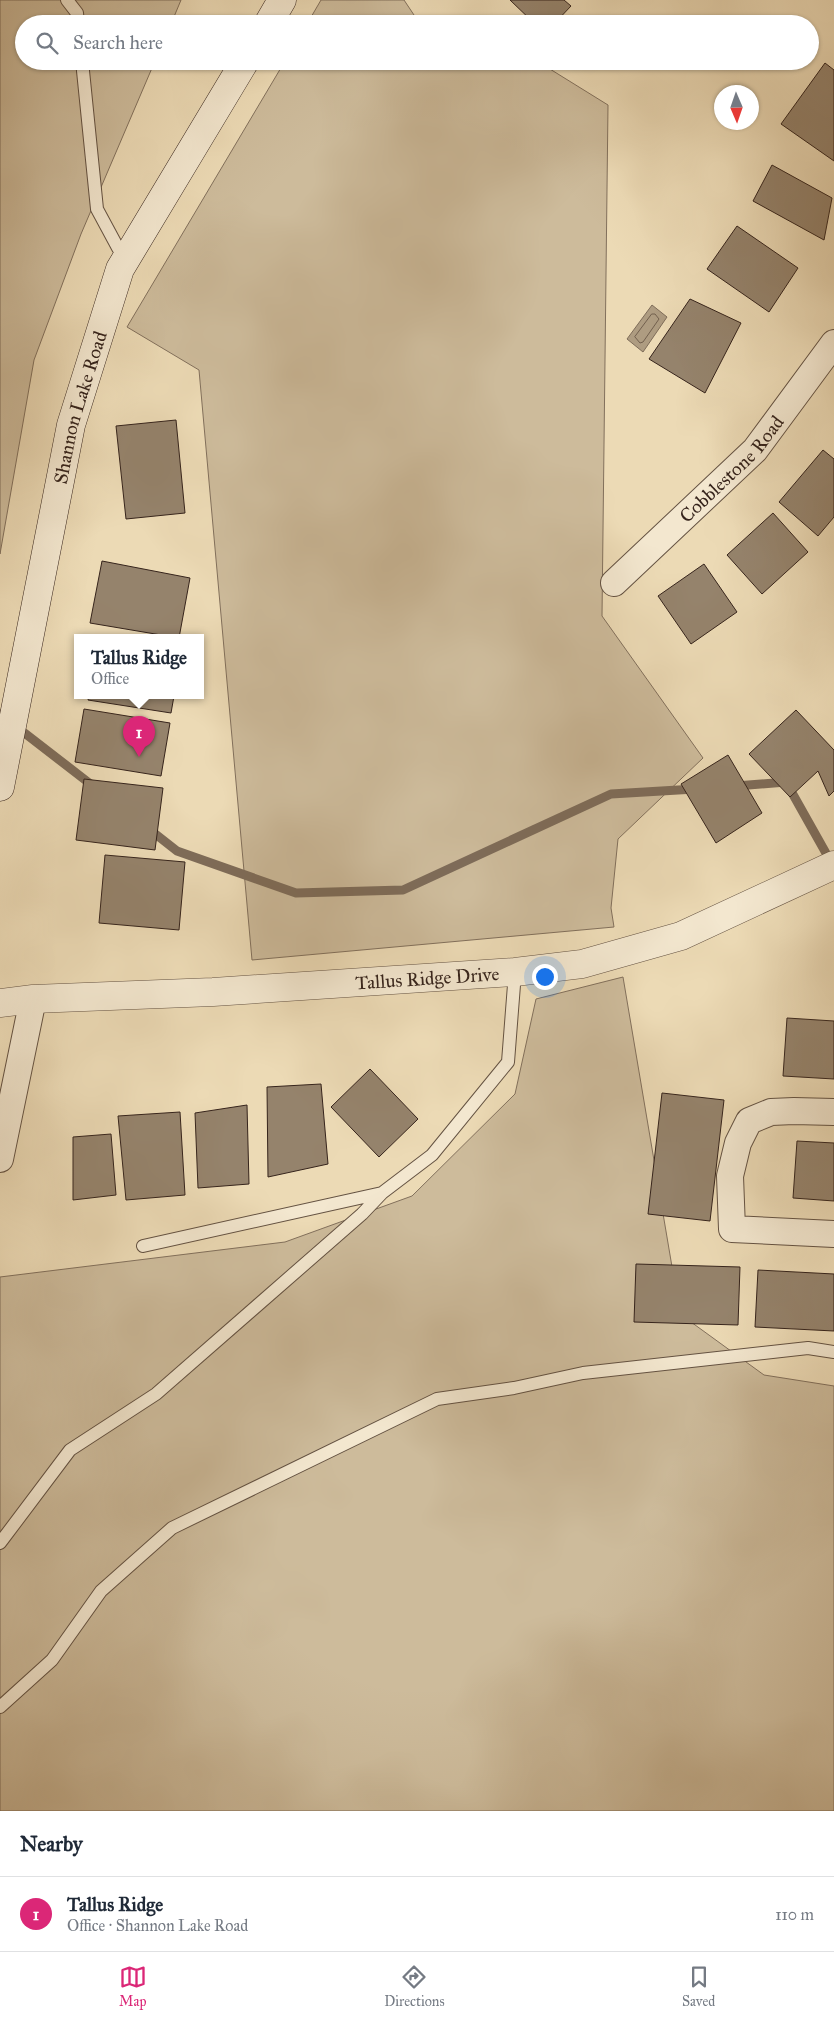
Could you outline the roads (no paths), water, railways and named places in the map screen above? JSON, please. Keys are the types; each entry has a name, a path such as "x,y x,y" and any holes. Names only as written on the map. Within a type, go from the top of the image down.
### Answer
{"street":[{"path":"273,15 282,0"},
{"name":"Shannon Lake Road","path":"0,786 72,425 120,269 240,70"},
{"name":"Cobblestone Road","path":"614,583 755,450 834,343"},
{"name":"Tallus Ridge Drive","path":"0,1002 213,992 515,972 582,964 681,936 834,865"},
{"path":"0,1159 33,999"},
{"path":"834,1112 771,1112 749,1121 738,1144 730,1176 732,1229 834,1234"}],"lane":[{"path":"68,0 77,15"},
{"path":"83,70 97,209 118,248 126,258"},
{"path":"0,1543 70,1450 156,1394 362,1214 382,1193 432,1155 508,1062 515,972"},
{"path":"143,1246 382,1193"},
{"path":"0,1707 52,1660 101,1591 172,1528 437,1400 514,1388 583,1373 808,1348 834,1352"}],"water":[{"path":"652,305 667,317 643,352 627,339"}],"waterway":[{"path":"0,714 93,786"},
{"path":"736,786 786,782 831,862"},
{"path":"149,829 177,851 296,893 403,890 611,794 695,789"}],"place":[{"name":"Tallus Ridge","path":"139,757"}]}
